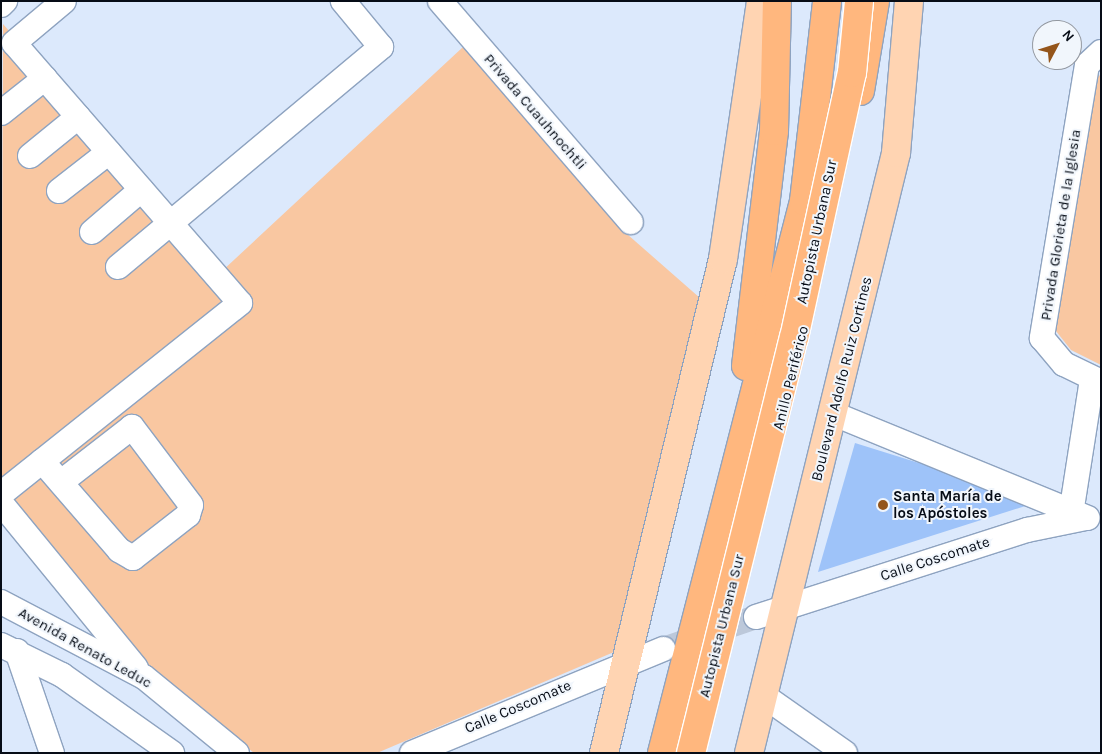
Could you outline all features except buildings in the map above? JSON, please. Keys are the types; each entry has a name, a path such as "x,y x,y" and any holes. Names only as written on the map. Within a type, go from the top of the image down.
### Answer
{"highway":[{"path":"734,461 774,131 777,1"},
{"path":"662,753 734,461 804,201 827,1"},
{"name":"Autopista Urbana Sur","path":"674,753 781,327 813,176 842,1"},
{"name":"Autopista Urbana Sur","path":"691,753 794,338 852,73 859,1"},
{"name":"Anillo Periférico","path":"699,753 829,230 872,34 875,1"}],"main road":[{"path":"604,753 723,259 761,1"},
{"name":"Boulevard Adolfo Ruiz Cortines","path":"749,753 834,414 896,153 909,1"}],"street":[{"path":"1,5 5,1"},
{"path":"1,494 240,303 14,42 64,1"},
{"path":"118,267 173,226 381,47 343,1"},
{"name":"Privada Cuauhnochtli","path":"440,1 631,222"},
{"name":"Privada Glorieta de la Iglesia","path":"1082,518 1096,381 1064,364 1042,338 1087,66 1101,52"},
{"path":"1,113 45,78"},
{"path":"30,156 78,117"},
{"path":"60,191 109,152"},
{"path":"92,232 141,190"},
{"path":"834,414 1082,518"},
{"path":"42,461 119,550 133,558 188,515 191,505 132,426 61,482"},
{"path":"1,503 144,677"},
{"name":"Calle Coscomate","path":"756,617 786,606 1082,518"},
{"name":"Avenida Renato Leduc","path":"1,602 144,677 237,753"},
{"path":"9,648 52,753"},
{"path":"9,648 62,675 172,753"},
{"name":"Calle Coscomate","path":"412,753 625,662 662,649"},
{"path":"764,696 844,753"}],"shaded area":[{"path":"3,24 221,272 463,47 619,227 700,298 614,652 377,753 254,753 149,666 1,491"},
{"path":"1101,74 1101,365 1071,350 1052,326 1092,83"}],"tunnel":[{"path":"663,649 756,617"}],"place":[{"name":"Santa María de los Apóstoles","path":"883,505"}]}
